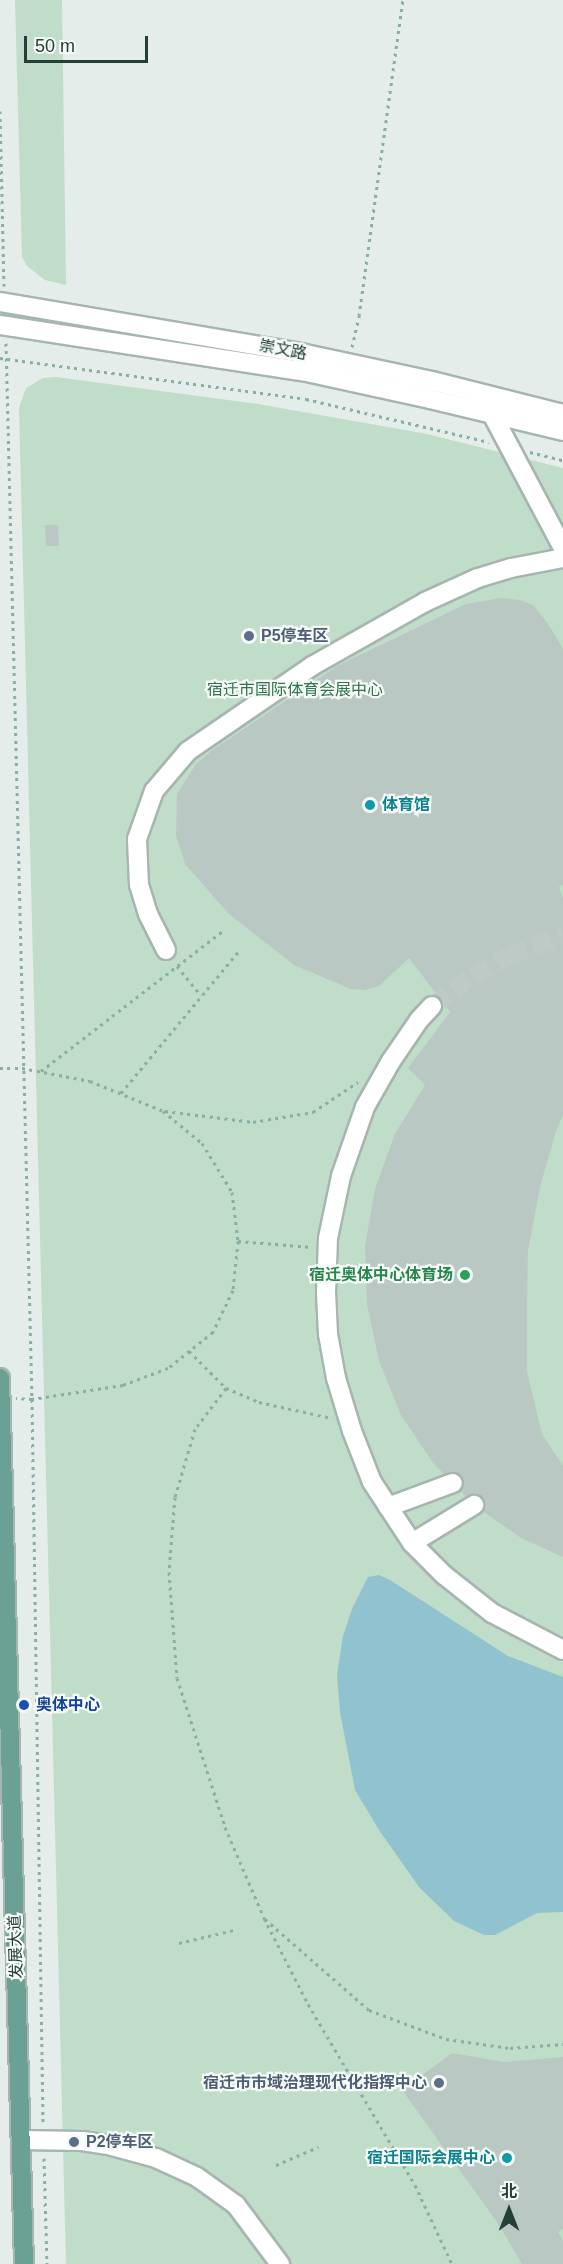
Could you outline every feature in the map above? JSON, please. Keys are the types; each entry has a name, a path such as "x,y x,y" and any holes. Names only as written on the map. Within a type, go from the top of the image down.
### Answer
{"main road":[{"name":"发展大道","path":"0,1378 5,1768 24,2264"}],"street":[{"name":"崇文路","path":"2,302 219,337 349,363 563,414"},
{"name":"崇文路","path":"3,325 302,371 563,431"},
{"path":"492,414 563,548"},
{"path":"166,950 148,915 139,885 137,839 154,791 188,751 312,666 425,602 478,578 511,568 563,558"},
{"path":"432,1006 419,1020 391,1061 365,1107 341,1176 328,1248 326,1293 328,1334 336,1378 372,1482 412,1543 444,1575 492,1613 563,1650"},
{"path":"388,1507 453,1483"},
{"path":"412,1543 474,1505"},
{"path":"21,2139 82,2141 112,2146 156,2158 197,2177 236,2205 279,2264"}],"path":[{"path":"349,363 359,316 403,0"},
{"path":"0,111 2,302"},
{"path":"3,325 6,359 32,1399 47,2264"},
{"path":"0,358 306,399 563,460"},
{"path":"41,1071 224,930"},
{"path":"166,950 202,996"},
{"path":"121,1093 238,952"},
{"path":"0,1068 22,1068 90,1081 163,1111 202,1143 232,1192 238,1241 233,1290 213,1332 168,1368 123,1385 32,1399 0,1397"},
{"path":"163,1111 253,1122 313,1112 362,1080"},
{"path":"238,1241 328,1248"},
{"path":"189,1351 226,1388 259,1402 304,1414 349,1421"},
{"path":"226,1388 195,1429 175,1497 169,1572 177,1678 225,1827 264,1918 308,2004 415,2185 452,2264"},
{"path":"264,1918 369,2010 446,2039 510,2048 563,2044"},
{"path":"179,1943 234,1930"},
{"path":"276,2165 318,2147"}],"green space":[{"path":"15,0 62,0 66,285 45,280 27,266 22,257"},
{"name":"宿迁市国际体育会展中心","path":"56,377 258,404 427,434 563,468 563,2264 66,2264 19,408 26,388 43,378"}],"water":[{"path":"379,1575 508,1656 563,1677 563,1912 537,1913 495,1935 484,1935 454,1921 419,1887 379,1830 355,1790 340,1712 337,1675 343,1636 352,1609 368,1577"}],"building":[{"path":"45,525 58,525 59,546 46,546"},
{"path":"501,598 520,600 533,605 549,625 563,649 563,885 559,887 563,898 563,1115 540,1187 528,1251 527,1372 542,1434 563,1466 563,1557 521,1538 474,1505 433,1463 401,1415 379,1361 367,1304 365,1246 375,1189 395,1134 425,1085 408,1068 450,1012 409,958 379,986 364,990 351,989 294,965 229,914 185,864 176,835 177,794 196,764 211,751 337,666 466,604"},
{"name":"宿迁国际会展中心","path":"452,2053 504,2062 563,2057 563,2229 558,2232 563,2241 563,2264 522,2264 497,2222 402,2090"}],"tunnel":[{"path":"432,1006 473,976 509,956 563,935"}],"place":[{"name":"P5停车区","path":"249,636"},
{"name":"体育馆","path":"370,805"},
{"name":"宿迁奥体中心体育场","path":"465,1275"},
{"name":"奥体中心","path":"24,1705"},
{"name":"宿迁市市域治理现代化指挥中心","path":"439,2083"},
{"name":"P2停车区","path":"74,2142"},
{"name":"宿迁国际会展中心","path":"507,2158"}]}
